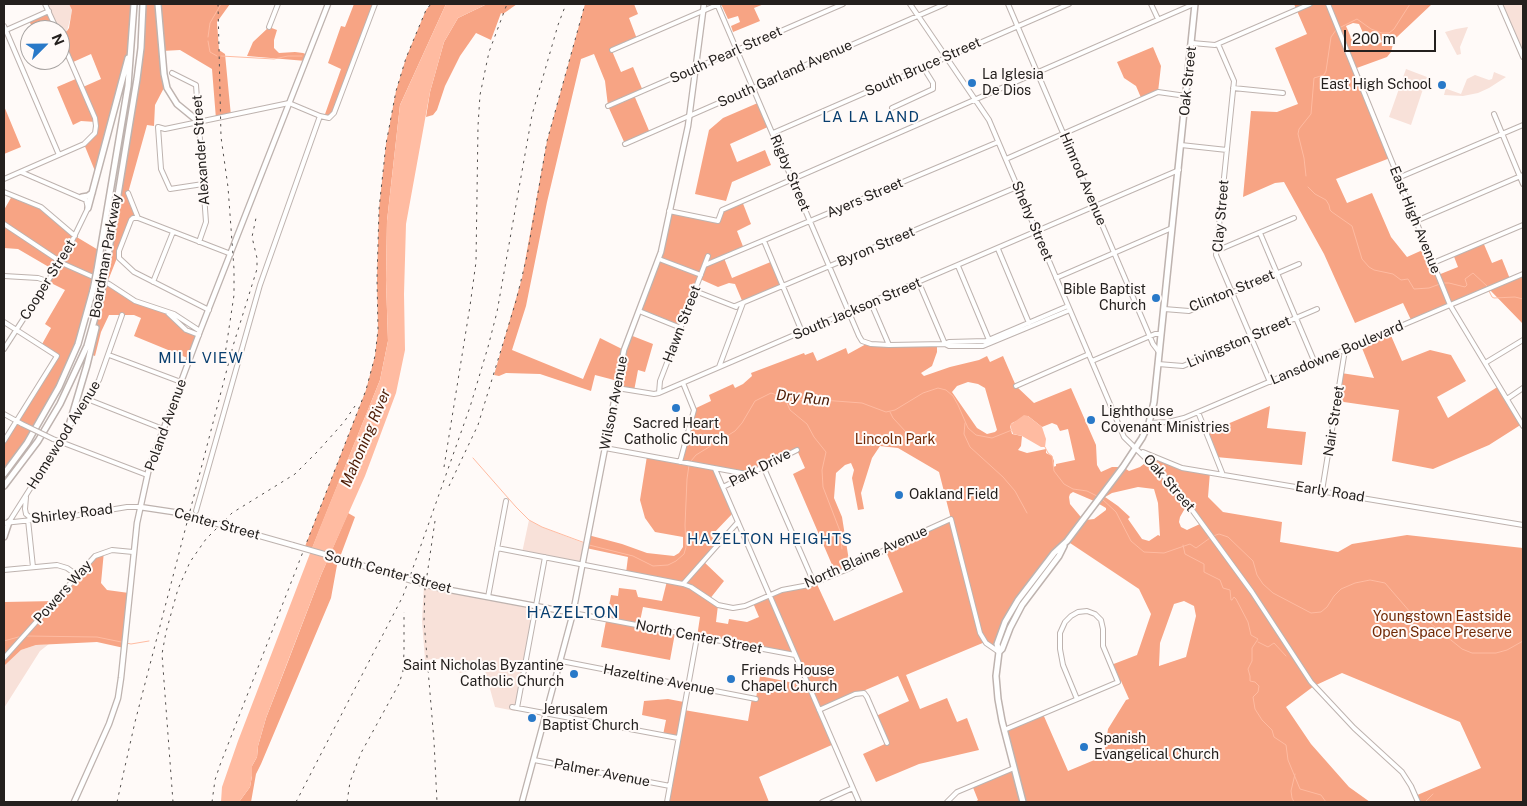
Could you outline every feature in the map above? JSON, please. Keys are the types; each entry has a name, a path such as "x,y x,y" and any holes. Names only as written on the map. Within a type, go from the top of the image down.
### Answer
{"highway":[{"name":"Boardman Parkway","path":"4,474 27,443 59,387 78,344 93,290 128,86 134,4"},
{"name":"Boardman Parkway","path":"4,486 38,441 60,404 86,346 100,298 137,79 141,48 143,4"},
{"path":"158,4 167,88 177,104 198,122"},
{"name":"Oak Street","path":"1138,449 1149,423 1154,397 1195,4"},
{"path":"88,208 128,59 132,36"},
{"path":"82,197 88,196 93,192"},
{"path":"68,428 88,365 100,298"},
{"path":"1023,802 1004,730 996,689 999,652 1022,605 1059,556 1067,541 1138,449"},
{"path":"4,537 6,523"}],"main road":[{"name":"Poland Avenue","path":"74,802 114,712 124,652 133,552 147,475 181,382 328,4"},
{"name":"Wilson Avenue","path":"522,802 573,613 624,350 659,258 689,116 704,4"},
{"name":"Center Street","path":"140,507 180,513 292,545"},
{"name":"South Center Street","path":"292,545 434,587 573,613"}],"street":[{"path":"46,4 52,20"},
{"path":"269,27 278,4"},
{"path":"203,184 170,189 161,169 158,127 165,129 289,103 329,118 334,113 375,4"},
{"path":"612,50 718,4"},
{"name":"Rigby Street","path":"718,4 862,341 870,344 889,345"},
{"name":"South Pearl Street","path":"608,106 843,4"},
{"name":"Shehy Street","path":"910,4 989,120 1123,434 1138,449"},
{"name":"South Garland Avenue","path":"625,144 945,4"},
{"name":"Himrod Avenue","path":"1008,4 1094,207 1150,336 1159,352"},
{"name":"South Bruce Street","path":"773,133 1069,4"},
{"path":"1151,4 1158,19"},
{"path":"669,211 718,221 720,211 724,209 974,98 1195,4"},
{"path":"1192,44 1214,46 1310,4"},
{"name":"East High Avenue","path":"1328,4 1450,305 1523,426"},
{"path":"1500,4 1523,57"},
{"path":"48,11 4,29 59,155"},
{"name":"Clay Street","path":"1218,44 1234,80 1216,257 1270,382"},
{"path":"4,179 84,144 95,133 95,118 70,60"},
{"path":"892,108 933,88 933,83 923,67"},
{"name":"Alexander Street","path":"172,73 196,84 206,222 199,242"},
{"path":"1233,88 1282,92"},
{"path":"1006,159 1158,92 1186,96"},
{"path":"1494,114 1522,176 1523,184"},
{"path":"196,511 260,285 320,116"},
{"path":"1398,178 1523,125"},
{"name":"Ayers Street","path":"705,265 998,142"},
{"path":"1181,145 1227,150"},
{"name":"South Jackson Street","path":"616,388 654,394 659,393 1179,170"},
{"path":"21,172 82,197 87,202 88,208"},
{"path":"1416,221 1522,176"},
{"name":"Byron Street","path":"735,306 1017,187"},
{"path":"4,192 41,207 75,236"},
{"path":"128,193 138,218"},
{"name":"Cooper Street","path":"4,349 75,236 88,208"},
{"path":"209,310 133,271 118,256 131,220 138,218 231,254"},
{"path":"1216,251 1294,218"},
{"path":"4,224 64,264 109,284 135,301 176,316 200,333"},
{"path":"1433,263 1523,224"},
{"path":"1056,278 1172,228"},
{"path":"153,282 173,232"},
{"path":"1260,233 1315,363"},
{"path":"764,241 802,332"},
{"path":"998,249 1029,325"},
{"name":"Hawn Street","path":"659,393 660,381 708,256"},
{"path":"659,258 701,275"},
{"name":"Clinton Street","path":"1164,309 1189,311 1299,264"},
{"path":"958,266 990,342"},
{"name":"Lansdowne Boulevard","path":"1149,423 1172,422 1198,412 1523,274"},
{"path":"4,276 38,278 47,281"},
{"path":"919,282 944,344"},
{"path":"695,291 741,308"},
{"path":"719,367 743,303"},
{"path":"871,303 889,345 990,342 1069,308"},
{"name":"Livingston Street","path":"1158,364 1183,366 1317,309"},
{"path":"166,311 186,330 200,333"},
{"path":"639,311 681,328"},
{"name":"Homewood Avenue","path":"6,523 26,495 99,380 122,315"},
{"path":"4,322 57,356 4,441"},
{"path":"1092,361 1150,336 1161,334"},
{"path":"1486,363 1523,340"},
{"name":"Nair Street","path":"1322,491 1345,350"},
{"path":"1016,386 1089,354"},
{"path":"108,355 181,382"},
{"path":"682,462 694,410 683,383"},
{"path":"1507,398 1523,388"},
{"path":"87,400 163,429"},
{"path":"1198,412 1223,475"},
{"path":"4,414 60,442 147,475"},
{"path":"605,448 747,474"},
{"name":"Early Road","path":"1138,449 1182,468 1523,525"},
{"name":"Oak Street","path":"1138,449 1168,478 1191,507 1252,592 1311,682 1354,728 1402,772 1418,802"},
{"name":"Park Drive","path":"723,487 797,450"},
{"path":"763,466 814,583"},
{"path":"715,468 859,802"},
{"path":"26,495 25,509 30,520 33,567"},
{"path":"488,596 506,501"},
{"name":"Shirley Road","path":"6,523 140,507"},
{"name":"North Blaine Avenue","path":"497,548 683,584 691,587 713,603 726,608 745,606 782,590 814,583 951,519 980,633 986,643 999,652"},
{"path":"683,584 738,522"},
{"name":"Powers Way","path":"4,658 95,556 104,551 133,552"},
{"path":"546,557 514,707 678,738"},
{"path":"4,570 61,565 77,575"},
{"path":"1004,730 1118,682 1103,646 1103,626 1100,619 1091,612 1082,611 1068,618 1063,625 1060,642 1063,665 1077,699"},
{"name":"North Center Street","path":"573,613 795,655"},
{"path":"667,802 697,637"},
{"name":"Hazeltine Avenue","path":"561,661 756,698"},
{"path":"819,710 856,694 864,693 887,743"},
{"name":"Palmer Avenue","path":"534,760 670,786"},
{"path":"947,802 957,792 1014,768"},
{"path":"822,802 853,788"}],"shaded area":[{"path":"45,4 69,4 72,10 70,20 52,20"},
{"path":"1500,4 1523,4 1523,57"},
{"path":"1468,27 1460,47 1461,54 1457,55 1445,32"},
{"path":"1406,69 1427,77 1411,125 1389,117"},
{"path":"1494,72 1506,77 1478,93 1463,96 1444,95 1446,87 1461,94 1467,79 1475,75 1489,80 1492,79"},
{"path":"529,520 586,544 582,564 522,553"},
{"path":"424,584 536,606 515,711 495,707 484,667 460,673 449,658 425,660 422,621"},
{"path":"49,644 40,651 4,708 4,666 21,650 36,645"}],"green space":[{"path":"69,4 134,4 128,59 97,176 84,144 94,135 96,122 81,121 73,125 57,87 78,78 83,87 101,79 91,54 71,63 70,61 70,22 72,10"},
{"path":"143,4 230,4 217,22 219,50 225,54 231,116 216,119 212,69 180,50 162,51 166,84 155,105 154,126 147,125 128,193 138,218 133,218 107,283 124,295 166,311 186,330 199,335 190,359 134,336 141,318 134,315 109,315 101,332 95,356 90,354 95,334 139,67"},
{"path":"354,4 375,4 331,116 324,117 341,69 328,63 341,26 345,27"},
{"path":"431,4 446,4 400,105 387,221 388,341 380,380 311,551 304,549 366,390 375,356 378,330 379,209 386,144 396,91 406,58 426,10"},
{"path":"487,4 517,4 503,14 501,13 491,40 476,33 460,56 445,86 437,110 433,115 426,117 430,92 444,42 458,18"},
{"path":"585,4 634,4 638,14 629,18 637,39 612,51 621,72 633,67 643,91 634,95 650,133 625,144 608,106 605,81 594,54 581,59 547,202 526,306 512,350 583,379 600,338 624,350 630,335 653,344 645,372 638,370 634,391 617,388 618,381 595,375 591,391 540,374 506,373 499,376 494,375 522,278 547,141"},
{"path":"721,4 764,4 754,8 760,21 733,32 731,26 740,22 738,16 728,19"},
{"path":"1294,4 1432,4 1394,40 1391,52 1387,57 1354,69 1390,158 1336,179 1347,203 1372,193 1391,237 1407,257 1427,248 1438,275 1458,267 1453,254 1483,242 1492,263 1502,259 1510,279 1523,274 1523,324 1489,289 1412,322 1403,303 1355,323 1324,254 1284,182 1275,183 1243,197 1251,111 1277,112 1298,104 1275,48 1307,34","holes":["1353,23 1359,24 1365,37 1378,34 1382,42 1375,45 1359,40 1353,42 1346,26"]},
{"path":"49,11 53,20 29,20"},
{"path":"269,27 277,30 274,48 279,53 303,53 308,55 306,61 247,56 253,42"},
{"path":"1153,47 1161,66 1158,92 1142,100 1136,86 1124,78 1117,62"},
{"path":"760,102 770,126 730,144 737,162 765,150 771,165 732,182 726,201 695,194 709,130 723,118"},
{"path":"4,106 21,147 4,154"},
{"path":"12,196 37,205 75,236 100,251 86,319 53,400 4,474 4,441 57,356 41,346 51,328 45,324 65,290 47,281 54,270 18,249 4,248 4,210"},
{"path":"742,201 751,224 737,231 744,249 724,258 732,278 773,261 783,286 743,303 735,284 729,283 718,287 700,279 681,328 639,311 656,267 669,211 718,221 721,211"},
{"path":"1389,331 1402,361 1430,350 1451,355 1466,381 1437,397 1448,418 1499,386 1522,424 1489,445 1433,469 1392,461 1399,410 1337,401 1341,373 1374,378 1360,343"},
{"path":"868,343 937,344 937,352 932,366 921,373 924,376 987,356 990,362 1003,356 1016,386 1034,403 1071,388 1096,445 1097,465 1101,472 1112,467 1123,467 1129,471 1140,467 1149,460 1140,450 1177,466 1210,472 1208,497 1223,512 1282,522 1280,542 1338,552 1352,544 1407,535 1523,548 1523,802 1418,802 1415,796 1481,768 1460,722 1342,673 1314,686 1286,707 1311,744 1349,787 1370,802 975,802 978,800 972,785 1014,768 1004,730 1043,714 1068,771 1104,756 1108,729 1126,700 1129,699 1121,681 1118,682 1111,665 1137,655 1151,614 1139,589 1067,541 1018,600 997,644 999,652 985,642 906,675 920,709 947,698 957,722 967,718 979,750 919,764 876,782 863,754 887,743 876,716 909,701 898,676 819,710 834,744 759,777 769,802 667,802 678,739 663,735 666,720 642,715 644,701 668,699 684,702 684,710 748,721 752,698 756,698 760,676 789,682 806,682 795,655 697,637 700,617 643,607 639,626 675,633 670,660 601,647 611,595 618,596 619,588 636,590 638,597 662,601 667,581 626,573 628,557 586,548 588,535 647,553 674,556 679,553 683,547 683,537 655,532 645,518 640,500 647,456 680,462 694,409 711,401 709,395 733,384 735,388 743,384 752,376 751,373 804,353 805,355 813,352 817,361 846,348 848,354","holes":["968,382 985,388 997,430 995,432 987,434 977,428 952,392 957,386","1028,416 1042,427 1052,423 1057,425 1060,431 1068,429 1075,460 1056,464 1053,467 1054,461 1052,456 1046,453 1046,449 1027,453 1018,450 1021,446 1022,436 1012,434 1010,426 1012,423","880,446 898,448 939,472 951,519 885,549 903,592 834,621 816,582 777,592 753,603 759,617 747,622 729,619 728,624 716,622 718,605 709,600 724,581 703,561 719,544 711,536 734,512 715,469 747,474 797,450 805,468 793,474 836,574 850,567 842,517 834,498 836,473 845,465 851,463 854,470 852,478 858,510 864,509 861,493 872,458","1138,487 1154,489 1158,503 1160,536 1158,535 1149,541 1142,539 1128,519 1130,517 1105,497 1112,493","1073,492 1094,501 1106,508 1106,510 1094,519 1086,520 1070,504 1069,497","1188,503 1202,523 1187,530 1181,527 1179,522","1184,601 1194,606 1196,616 1186,657 1159,666 1160,643 1174,604"]},
{"path":"1270,406 1267,428 1306,432 1302,465 1216,457 1206,433"},
{"path":"348,513 355,517 337,565 331,598 256,774 251,802 239,802 250,787 252,766 257,757 266,718 321,575"},
{"path":"104,551 101,583 107,590 129,593 124,648 97,642 36,645 21,650 4,666 4,602 55,601 90,560"}],"water":[{"name":"Mahoning River","path":"446,4 487,4 458,18 444,42 430,92 406,224 405,350 396,393 365,476 321,575 266,718 257,757 252,766 250,787 239,802 221,802 222,787 238,741 319,530 380,380 388,341 387,221 400,105"},
{"path":"1024,415 1042,427 1046,439 1045,447 1041,447 1022,436 1013,434 1010,425"}],"waterway":[{"path":"208,37 210,23 221,4"},
{"path":"1339,28 1357,19 1371,29 1382,33 1389,33 1394,29 1410,4"},
{"path":"1306,176 1298,134 1299,129 1311,114 1314,78 1324,75 1326,71 1331,37 1336,30"},
{"path":"208,41 210,52 217,56"},
{"path":"221,56 274,59 302,56"},
{"path":"1308,187 1315,194 1326,200 1332,212 1352,226 1362,259 1369,267 1393,274 1401,280 1408,279 1414,289 1429,288 1440,284"},
{"path":"1443,283 1465,287 1467,285 1465,279 1473,273 1488,287"},
{"path":"1489,291 1494,298 1515,297 1523,299"},
{"name":"Dry Run","path":"691,461 696,455 735,431 755,401 771,393 791,400 809,399 862,403 886,412 895,410 923,393 938,388 946,390 953,396 968,428 976,435 992,438 1012,430"},
{"path":"785,399 790,410 807,424 814,437 826,452 822,470 823,487 840,531 842,549"},
{"path":"890,412 907,433"},
{"path":"965,423 964,434 970,447 1003,477 1015,491 1027,513"},
{"name":"Dry Run","path":"1045,447 1052,456 1054,471 1064,484 1073,489 1087,491 1097,496"},
{"name":"Dry Run","path":"473,458 529,520 542,527 585,543"},
{"name":"Dry Run","path":"589,545 633,556 653,566 668,565 676,561 684,554 686,547 685,525 689,465"},
{"name":"Dry Run","path":"1101,498 1116,512 1131,541 1144,552 1164,553 1190,544 1196,548 1210,538"},
{"name":"Dry Run","path":"1213,536 1219,534 1228,537 1253,561 1257,575 1263,584 1273,593 1311,613 1321,612 1341,589 1355,583 1370,580 1385,583 1411,613 1430,623 1462,649 1472,653 1496,653 1507,650 1523,641"},
{"path":"1183,545 1185,554 1204,564 1204,572 1220,580 1223,588 1230,590 1231,600 1234,597 1236,599 1248,622 1251,635 1258,639 1252,648 1252,661 1248,669 1250,681 1255,682 1259,686 1258,692 1253,697 1255,709 1272,730 1274,737 1286,745 1288,760 1300,789 1321,795 1326,802"},
{"path":"4,641 22,636"},
{"path":"26,636 97,637 131,644 149,641"},
{"path":"1258,642 1268,647 1274,643 1286,656"},
{"path":"1294,802 1291,791 1295,774"},
{"path":"1425,802 1433,794"}],"railway":[{"path":"218,4 221,137 228,187 234,269 234,295 225,355"},
{"path":"212,802 215,780 220,765 366,390 375,356 378,330 379,209 386,144 396,91 406,58 426,10 431,4"},
{"path":"444,467 476,262 480,95 489,52 507,4"},
{"path":"296,802 403,596 470,407 497,312 532,115 566,4"},
{"path":"449,486 478,425 516,301 527,256 547,141 585,4"},
{"path":"117,802 135,722 233,346 257,269 257,258 252,237 256,218"},
{"path":"173,802 162,654 178,589 190,562 206,539 232,513 295,474 344,422 355,406"},
{"path":"435,521 425,589 424,621 437,802"},
{"path":"347,802 350,782 361,753 399,684 403,671 404,612"}],"place":[{"name":"La Iglesia De Dios","path":"972,83"},
{"name":"East High School","path":"1442,85"},
{"name":"Bible Baptist Church","path":"1156,298"},
{"name":"Sacred Heart Catholic Church","path":"676,408"},
{"name":"Lighthouse Covenant Ministries","path":"1091,420"},
{"name":"Oakland Field","path":"899,495"},
{"name":"Saint Nicholas Byzantine Catholic Church","path":"574,674"},
{"name":"Friends House Chapel Church","path":"731,679"},
{"name":"Jerusalem Baptist Church","path":"532,718"},
{"name":"Spanish Evangelical Church","path":"1084,747"}],"district":[{"name":"LA LA LAND","path":"871,117"},
{"name":"MILL VIEW","path":"201,358"},
{"name":"HAZELTON HEIGHTS","path":"770,539"},
{"name":"HAZELTON","path":"573,613"}],"park label":[{"name":"Lincoln Park","path":"895,440"},
{"name":"Youngstown Eastside Open Space Preserve","path":"1442,626"}]}
